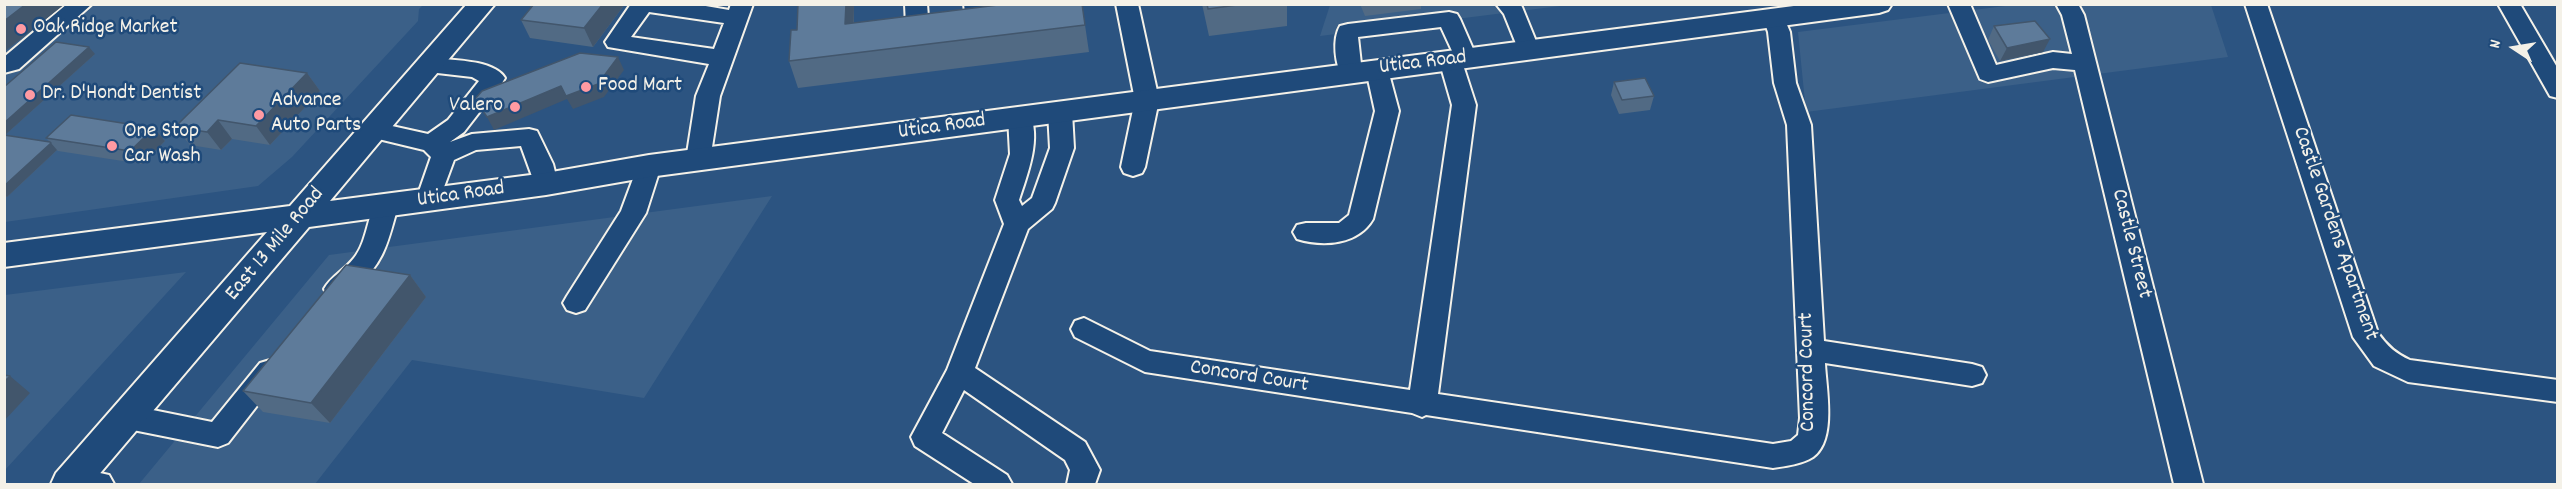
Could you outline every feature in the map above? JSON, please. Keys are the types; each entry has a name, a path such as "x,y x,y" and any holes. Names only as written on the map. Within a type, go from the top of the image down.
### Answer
{"main road":[{"name":"East 13 Mile Road","path":"80,483 128,417 482,4"},
{"name":"Utica Road","path":"4,255 546,184 649,166 1871,5"}],"street":[{"path":"698,160 708,96 740,11 644,4 616,42 722,58"},
{"path":"916,4 917,26 977,18 975,4"},
{"path":"1127,4 1147,100 1133,167"},
{"path":"1507,4 1514,12 1529,51"},
{"path":"1959,4 1988,74 2053,60 2085,63"},
{"name":"Castle Street","path":"2067,4 2073,15 2189,484"},
{"name":"Castle Gardens Apartment","path":"2256,4 2366,338 2376,352 2388,363 2408,370 2558,391"},
{"path":"2509,4 2558,90"},
{"path":"4,66 77,15"},
{"path":"4,85 77,15"},
{"name":"Concord Court","path":"1084,329 1145,361 1422,405 1773,456 1789,454 1808,446 1815,435 1799,125 1785,83 1779,32 1774,18"},
{"path":"1306,232 1345,232 1360,219 1387,111 1346,41 1348,31 1449,19 1458,59 1464,105 1422,405"},
{"path":"428,66 475,70 494,78 438,149 428,200"},
{"path":"997,484 925,437 960,372 1017,224 1043,203 1062,148 1060,112"},
{"path":"1017,224 1007,200 1022,154 1020,117"},
{"path":"374,130 438,149 472,142 529,137 541,164 546,184"},
{"path":"576,303 633,213 649,166"},
{"path":"321,308 342,283 364,265 374,245 386,206"},
{"path":"1810,350 1972,375"},
{"path":"128,417 218,435 286,351"},
{"path":"960,372 1075,452 1085,470 1081,484"}],"shaded area":[{"path":"4,5 423,5 419,9 418,21 292,157 258,186 5,222"},
{"path":"1330,5 1568,5 1320,36"},
{"path":"2013,5 2211,5 2228,57 1806,112 1798,32"},
{"path":"772,196 644,398 412,360 315,484 139,484 329,255"},
{"path":"186,272 5,470 5,295"}],"building":[{"path":"4,4 26,4 4,21"},
{"path":"534,4 603,4 584,28 521,20"},
{"path":"798,4 846,4 845,24 1006,4 1082,4 1085,25 789,61 791,30 797,30"},
{"path":"1207,4 1244,4 1208,9"},
{"path":"2035,21 2050,39 2007,48 1994,26"},
{"path":"56,42 89,47 4,123 4,87"},
{"path":"580,53 618,57 598,84 566,96 561,86 487,117 475,99 482,91"},
{"path":"240,63 307,73 256,126 218,120 207,132 175,127"},
{"path":"1645,78 1654,96 1622,100 1614,82"},
{"path":"71,115 154,128 130,151 46,138"},
{"path":"4,135 51,143 4,186"},
{"path":"346,265 410,275 311,403 243,391"}],"place":[{"name":"Oak Ridge Market","path":"21,29"},
{"name":"Food Mart","path":"586,87"},
{"name":"Dr. D'Hondt Dentist","path":"30,95"},
{"name":"Valero","path":"515,107"},
{"name":"Advance Auto Parts","path":"259,115"},
{"name":"One Stop Car Wash","path":"112,146"}]}
